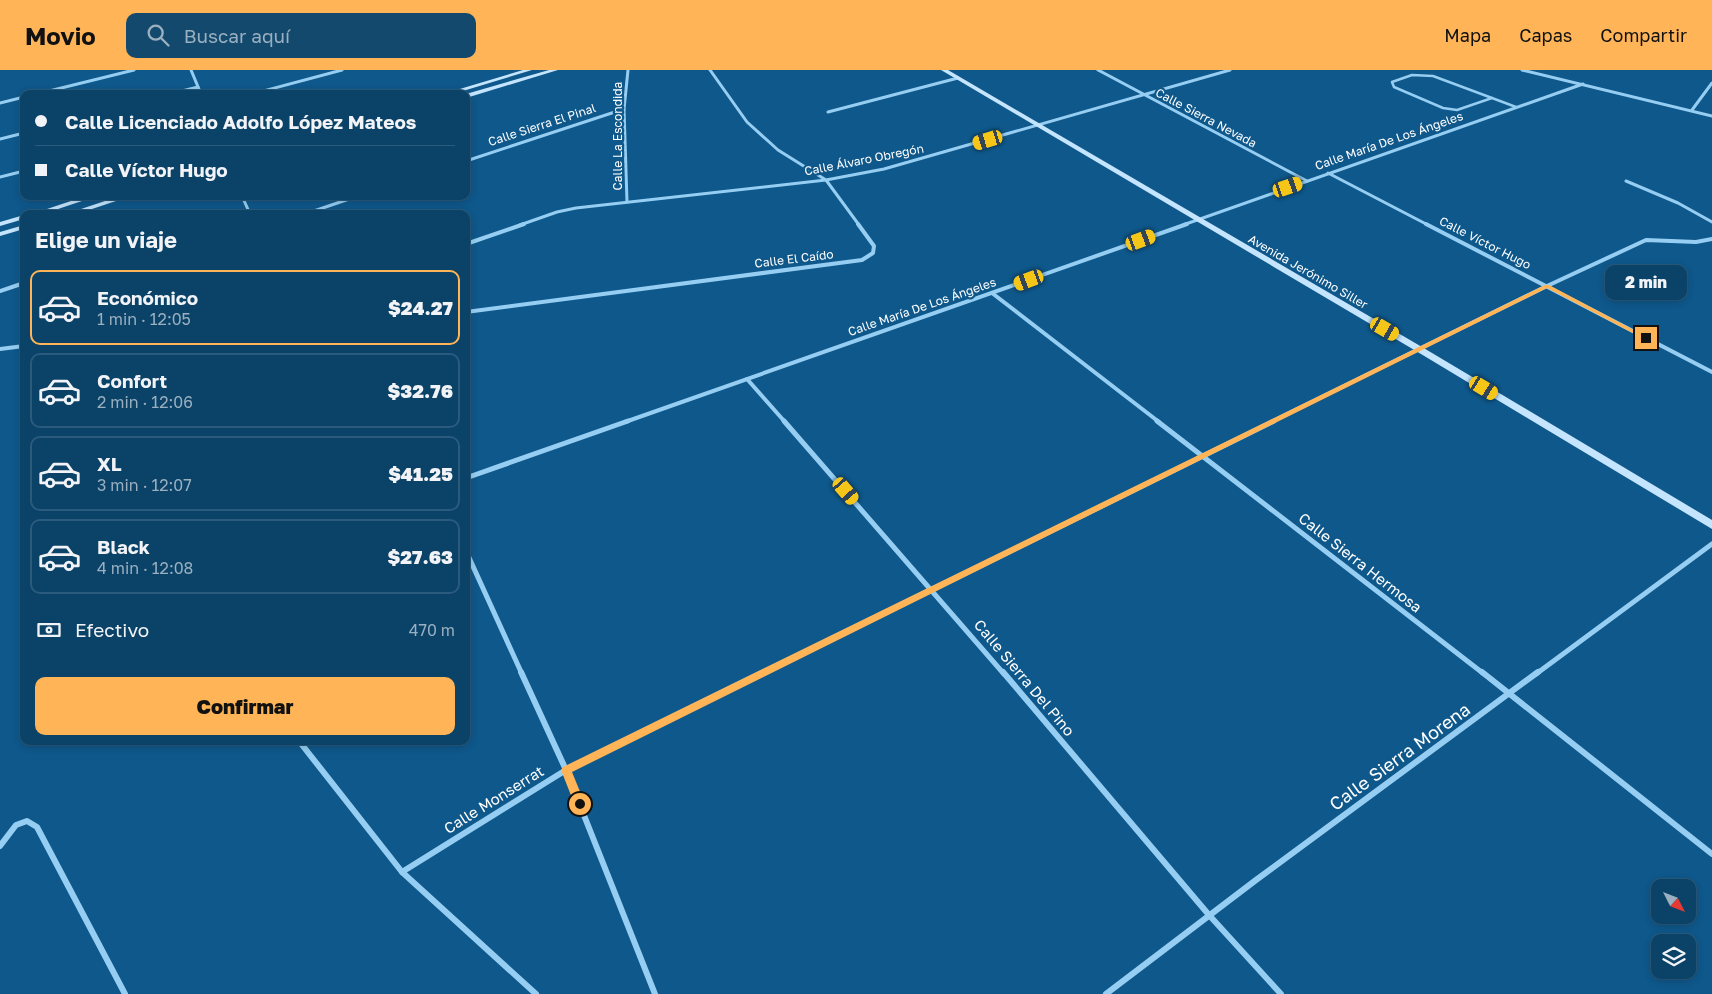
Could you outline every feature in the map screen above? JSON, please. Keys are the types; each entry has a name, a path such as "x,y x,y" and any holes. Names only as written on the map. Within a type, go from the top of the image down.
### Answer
{"street":[{"path":"53,90 134,70"},
{"path":"191,70 199,90"},
{"path":"267,90 342,70"},
{"path":"460,90 529,70"},
{"path":"470,95 555,70"},
{"name":"Calle La Escondida","path":"627,202 624,108 628,70"},
{"name":"Calle El Caído","path":"470,311 862,260 869,258 874,253 874,246 826,180 778,150 763,138 748,122 710,70"},
{"name":"Avenida Jerónimo Siller","path":"944,70 1420,349 1712,525"},
{"name":"Calle Sierra Nevada","path":"1098,70 1307,181"},
{"name":"Calle Álvaro Obregón","path":"470,243 557,212 598,204 826,180 937,155 1230,70"},
{"path":"1522,70 1712,116"},
{"path":"1548,76 1552,70"},
{"path":"828,112 958,78"},
{"path":"1692,110 1712,83"},
{"name":"Calle María De Los Ángeles","path":"470,477 1583,84"},
{"path":"186,90 198,87"},
{"path":"0,103 20,98"},
{"name":"Calle Sierra El Pinal","path":"470,160 624,108"},
{"path":"0,139 20,134"},
{"path":"0,177 20,172"},
{"name":"Calle Víctor Hugo","path":"1328,173 1712,372"},
{"path":"1626,181 1678,203 1712,222"},
{"path":"48,210 81,200"},
{"path":"81,210 115,200"},
{"path":"316,210 346,200"},
{"path":"0,224 20,218"},
{"path":"0,234 20,228"},
{"name":"Calle Monserrat","path":"402,872 566,770 1547,286 1646,240 1696,242 1712,239"},
{"path":"0,291 20,284"},
{"name":"Calle Sierra Hermosa","path":"992,293 1201,457 1510,694 1712,854"},
{"path":"0,349 20,347"},
{"name":"Calle Sierra Del Pino","path":"747,378 932,589 1209,915 1281,994"},
{"name":"Calle Sierra Morena","path":"1106,994 1209,915 1712,544"},
{"path":"470,560 566,770 655,994"},
{"path":"302,745 402,872 536,994"},
{"path":"0,846 16,825 27,821 37,827 125,994"}],"lane":[{"path":"1493,98 1457,110 1443,108 1394,87 1392,82 1415,73 1424,74 1493,98 1516,107"}],"route":[{"path":"580,804 566,770 1547,286 1646,338"}]}
